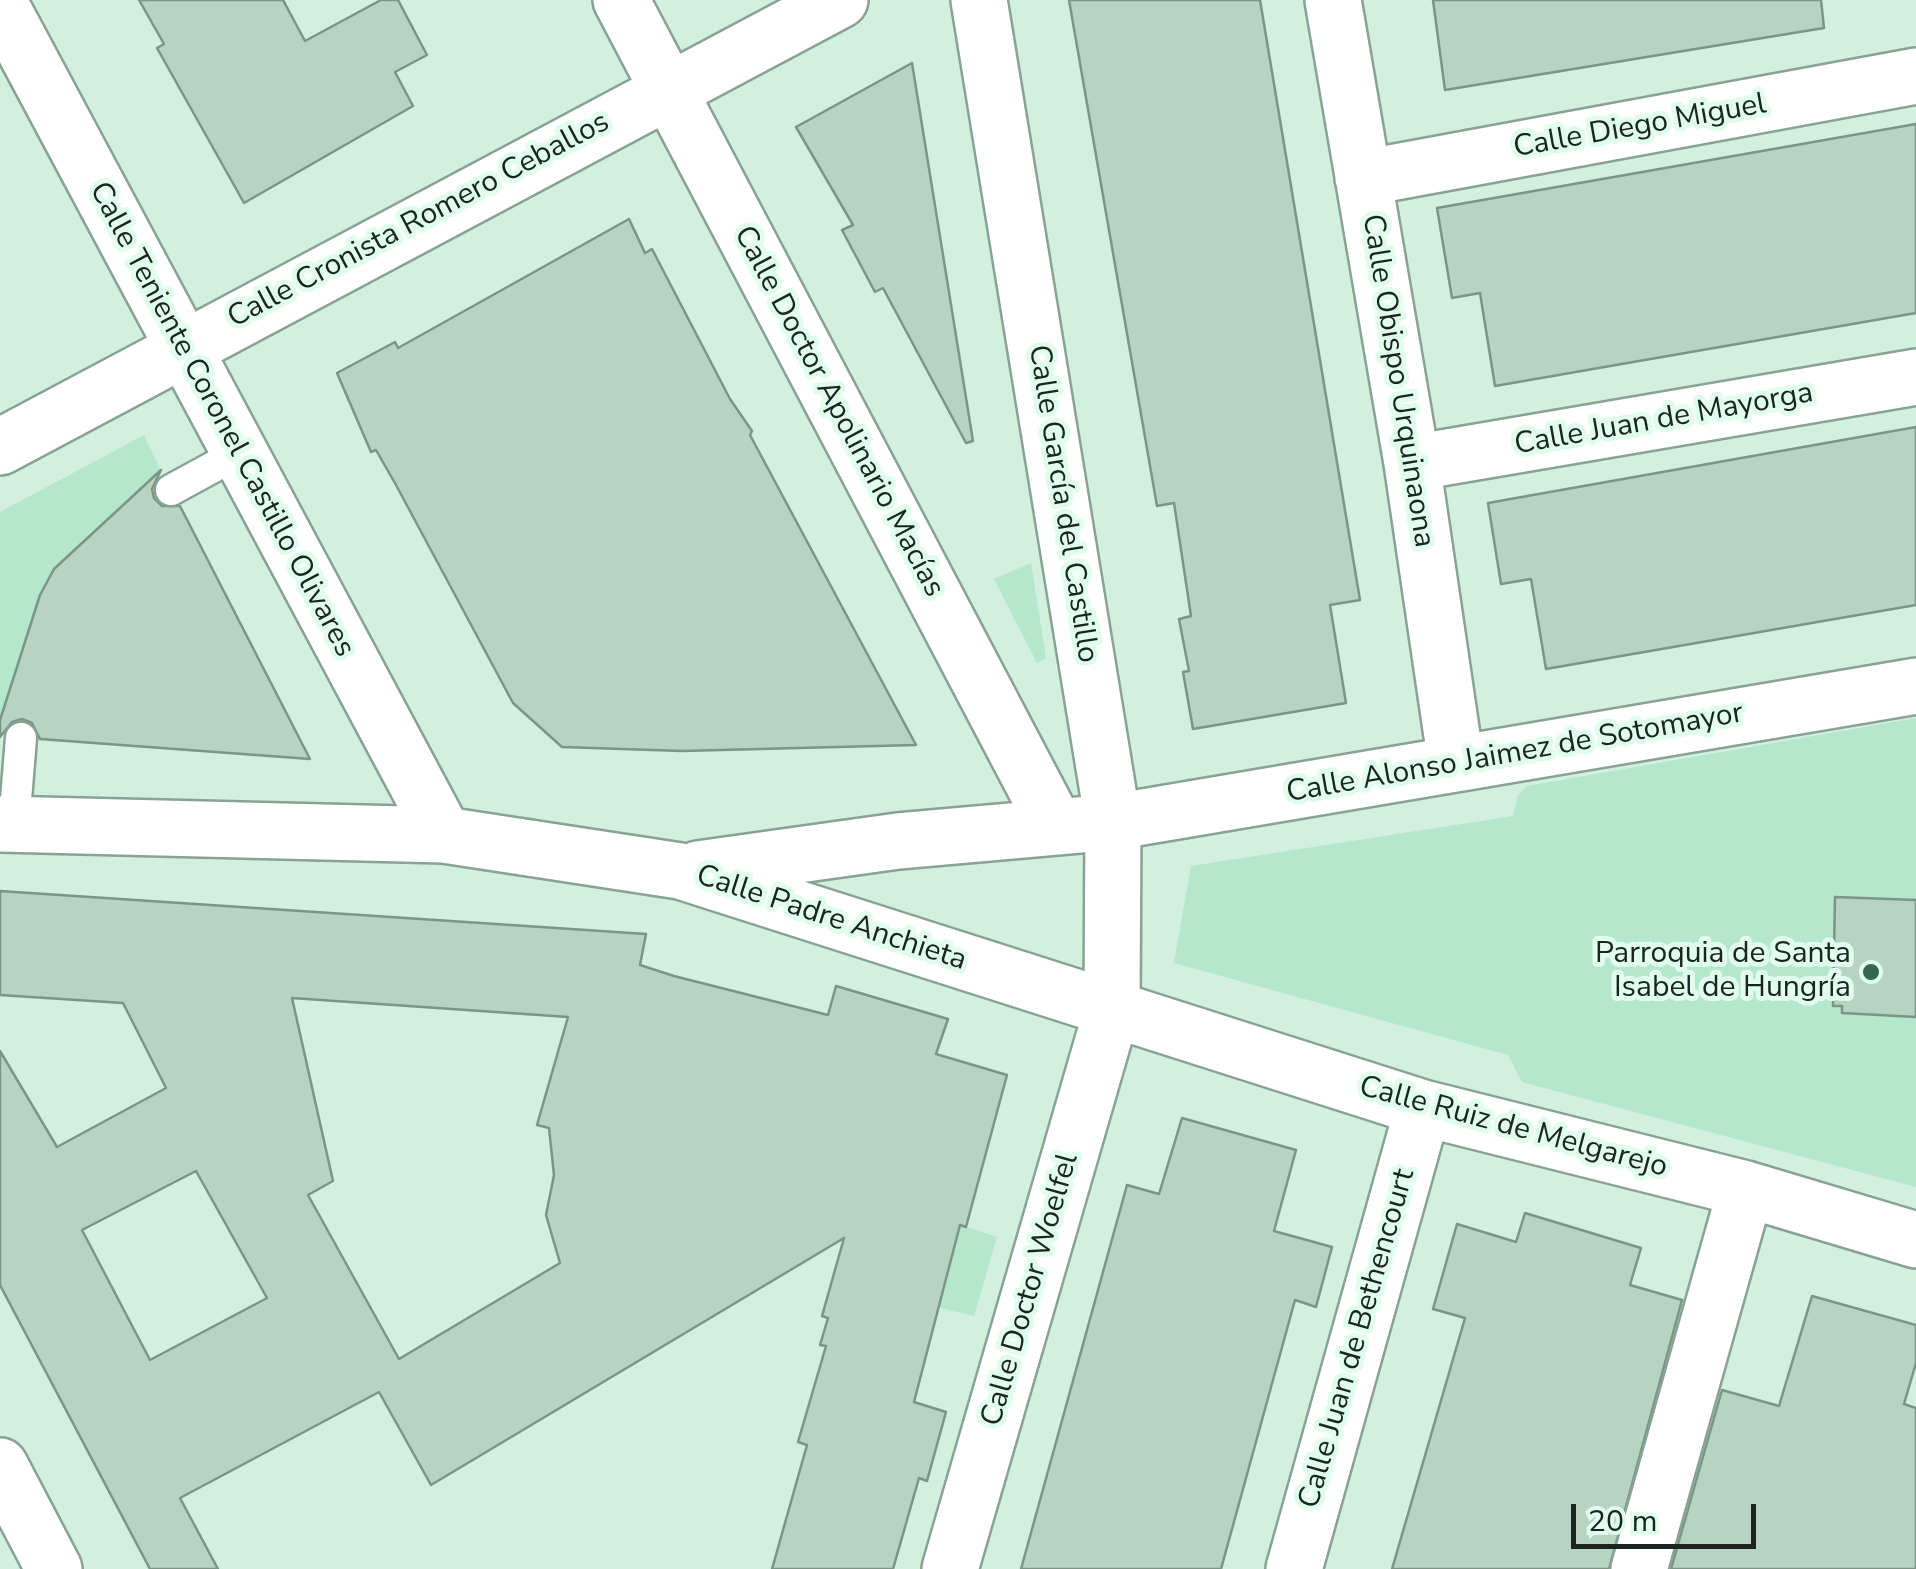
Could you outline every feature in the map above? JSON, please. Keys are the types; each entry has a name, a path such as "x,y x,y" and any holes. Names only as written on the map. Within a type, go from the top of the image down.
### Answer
{"street":[{"name":"Calle Doctor Apolinario Macías","path":"622,0 1055,825"},
{"name":"Calle Cronista Romero Ceballos","path":"0,447 668,88 840,0"},
{"name":"Calle García del Castillo","path":"979,0 1114,822 1112,1010"},
{"name":"Calle Obispo Urquinaona","path":"1334,0 1412,463 1456,763"},
{"name":"Calle Teniente Coronel Castillo Olivares","path":"0,4 444,835"},
{"name":"Calle Diego Miguel","path":"1363,178 1916,76"},
{"name":"Calle Juan de Mayorga","path":"1412,463 1916,377"},
{"name":"Calle Alonso Jaimez de Sotomayor","path":"1114,822 1916,686"},
{"name":"Calle Padre Anchieta","path":"680,871 1055,825 1114,822"},
{"path":"7,824 444,835 680,871"},
{"name":"Calle Padre Anchieta","path":"680,871 1112,1010"},
{"name":"Calle Ruiz de Melgarejo","path":"1112,1010 1423,1108 1746,1189 1916,1240"},
{"name":"Calle Doctor Woelfel","path":"950,1569 1112,1010"},
{"name":"Calle Juan de Bethencourt","path":"1294,1569 1423,1108"},
{"path":"1639,1569 1746,1189"},
{"path":"0,1466 54,1569"}],"lane":[{"path":"172,490 239,453"},
{"path":"7,824 21,738"}],"green space":[{"path":"144,435 161,471 54,569 40,595 0,720 0,512"},
{"path":"1031,563 1046,658 1037,663 994,579"},
{"path":"1916,718 1916,1187 1522,1082 1508,1055 1174,963 1191,866 1513,816 1518,795 1527,786"},
{"path":"961,1225 997,1237 974,1316 937,1307"}],"building":[{"path":"139,0 283,0 305,41 381,0 398,0 427,55 395,72 413,106 244,203 157,48 164,44"},
{"path":"1069,0 1260,0 1360,600 1330,605 1346,703 1193,729 1183,672 1189,671 1179,619 1191,616 1174,503 1157,506"},
{"path":"1433,0 1821,0 1824,28 1445,90"},
{"path":"912,63 973,441 966,443 883,288 875,292 842,230 853,225 796,127"},
{"path":"1916,124 1916,313 1495,386 1480,293 1452,298 1437,208"},
{"path":"629,219 645,253 652,249 730,399 752,431 750,435 916,745 682,751 562,747 513,703 396,485 376,450 371,452 337,373 395,342 398,348"},
{"path":"1916,427 1916,605 1546,669 1531,579 1501,584 1488,503"},
{"path":"161,470 152,489 154,498 162,506 180,506 310,759 40,739 32,723 22,719 12,722 0,737 0,720 40,595 54,569"},
{"path":"0,891 646,934 640,965 674,976 828,1015 836,986 948,1019 936,1054 1007,1075 966,1227 960,1225 914,1402 946,1412 927,1481 919,1478 893,1569 772,1569 807,1445 798,1442 826,1346 820,1345 828,1318 822,1316 844,1238 431,1485 379,1392 180,1498 218,1569 150,1569 0,1285 0,1051 57,1147 166,1088 123,1003 0,995","holes":["292,998 568,1017 537,1125 549,1128 554,1175 546,1215 560,1263 399,1359 308,1195 333,1181","196,1171 267,1298 150,1360 82,1230"]},
{"name":"Parroquia de Santa Isabel de Hungría","path":"1835,897 1916,900 1916,1017 1842,1013 1842,1006 1833,1006"},
{"path":"1182,1118 1296,1150 1274,1231 1332,1247 1316,1307 1295,1300 1221,1569 1021,1569 1127,1185 1159,1194"},
{"path":"1525,1213 1641,1248 1630,1285 1682,1300 1609,1569 1392,1569 1465,1318 1433,1309 1457,1224 1516,1242"},
{"path":"1812,1296 1916,1325 1916,1363 1904,1404 1916,1408 1916,1569 1671,1569 1722,1390 1779,1406"}],"place":[{"name":"Parroquia de Santa Isabel de Hungría","path":"1871,972"}]}
